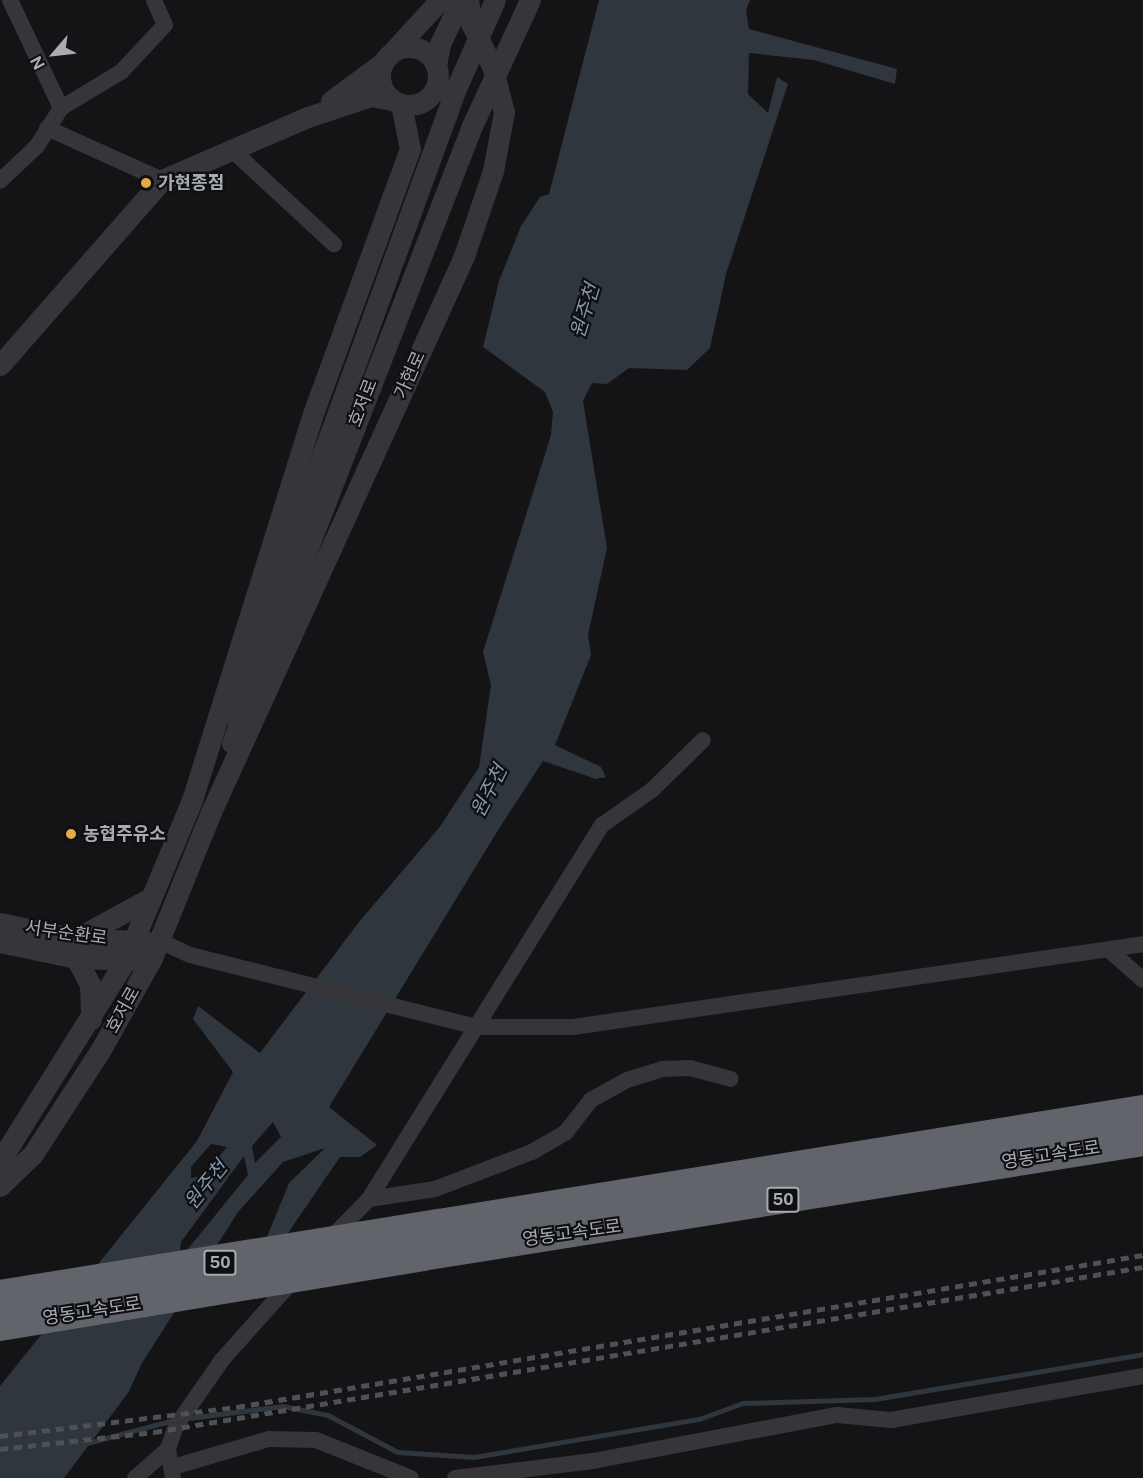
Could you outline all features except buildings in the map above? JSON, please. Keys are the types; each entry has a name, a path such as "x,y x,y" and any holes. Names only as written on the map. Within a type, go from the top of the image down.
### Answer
{"highway":[{"path":"1039,1128 1143,1102"},
{"name":"영동고속도로","path":"0,1296 1143,1111"},
{"name":"영동고속도로","path":"0,1325 1143,1140"},
{"path":"1107,1146 1143,1148"}],"street":[{"path":"10,0 61,108"},
{"path":"2,174 37,146 46,128 61,108 122,72 165,25 154,0"},
{"path":"305,118 388,56 440,0"},
{"path":"0,365 162,180 305,118 371,96 397,102 428,99 437,83 436,65 440,44 460,0"},
{"name":"가현로","path":"231,726 464,256 493,171 504,112 492,66 471,23 468,0"},
{"name":"호저로","path":"0,1186 33,1154 100,1051 156,950 211,812 231,726 455,91 495,0"},
{"name":"호저로","path":"0,1161 91,1019 125,961 192,800 231,726 472,126 530,0"},
{"path":"388,56 425,51 436,65"},
{"path":"231,726 314,411 410,150 397,102 380,84 388,56"},
{"path":"46,128 162,180"},
{"path":"232,150 334,244"},
{"path":"135,1478 168,1449 176,1426 222,1359 369,1199 602,825 652,790 703,740"},
{"path":"91,1019 90,984 76,948 150,898"},
{"name":"서부순환로","path":"0,923 76,948 125,961 156,950"},
{"name":"서부순환로","path":"0,942 76,948 132,941 156,950"},
{"path":"156,950 190,955 477,1027 573,1027 1143,944"},
{"path":"1109,950 1143,980"},
{"path":"369,1199 435,1189 532,1152 566,1132 591,1100 627,1080 671,1069 731,1079"},
{"path":"455,1478 593,1461 837,1415 891,1420 1143,1376"},
{"path":"168,1449 173,1472 269,1439 316,1440 411,1478"}],"water":[{"name":"원주천","path":"599,0 750,0 746,10 749,29 897,69 895,84 814,60 749,53 748,94 768,113 777,77 788,84 726,274 710,348 687,370 629,368 607,384 592,383 583,401 607,548 588,635 591,655 555,745 601,767 606,777 596,779 543,761 500,827 329,1107 377,1145 360,1157 340,1157 277,1249 264,1244 289,1183 325,1148 283,1162 238,1212 142,1363 128,1393 64,1478 0,1478 0,1386 197,1141 233,1072 193,1019 198,1006 260,1053 359,922 439,828 479,767 491,685 483,652 551,435 553,412 545,392 483,347 499,281 521,226 540,197 549,194","holes":["273,1122 281,1137 255,1163 252,1146","211,1144 227,1147 202,1176 191,1178 191,1167","244,1156 248,1175 179,1260 181,1242"]}],"waterway":[{"path":"189,1418 283,1406 328,1415 398,1452 474,1457 699,1419 743,1403 875,1399 1143,1354"},
{"path":"87,1443 174,1420"}],"railway":[{"path":"0,1436 237,1407 1143,1255"},
{"path":"0,1449 154,1432 1143,1267"}],"place":[{"name":"가현종점","path":"146,183"},
{"name":"농협주유소","path":"71,834"}]}
